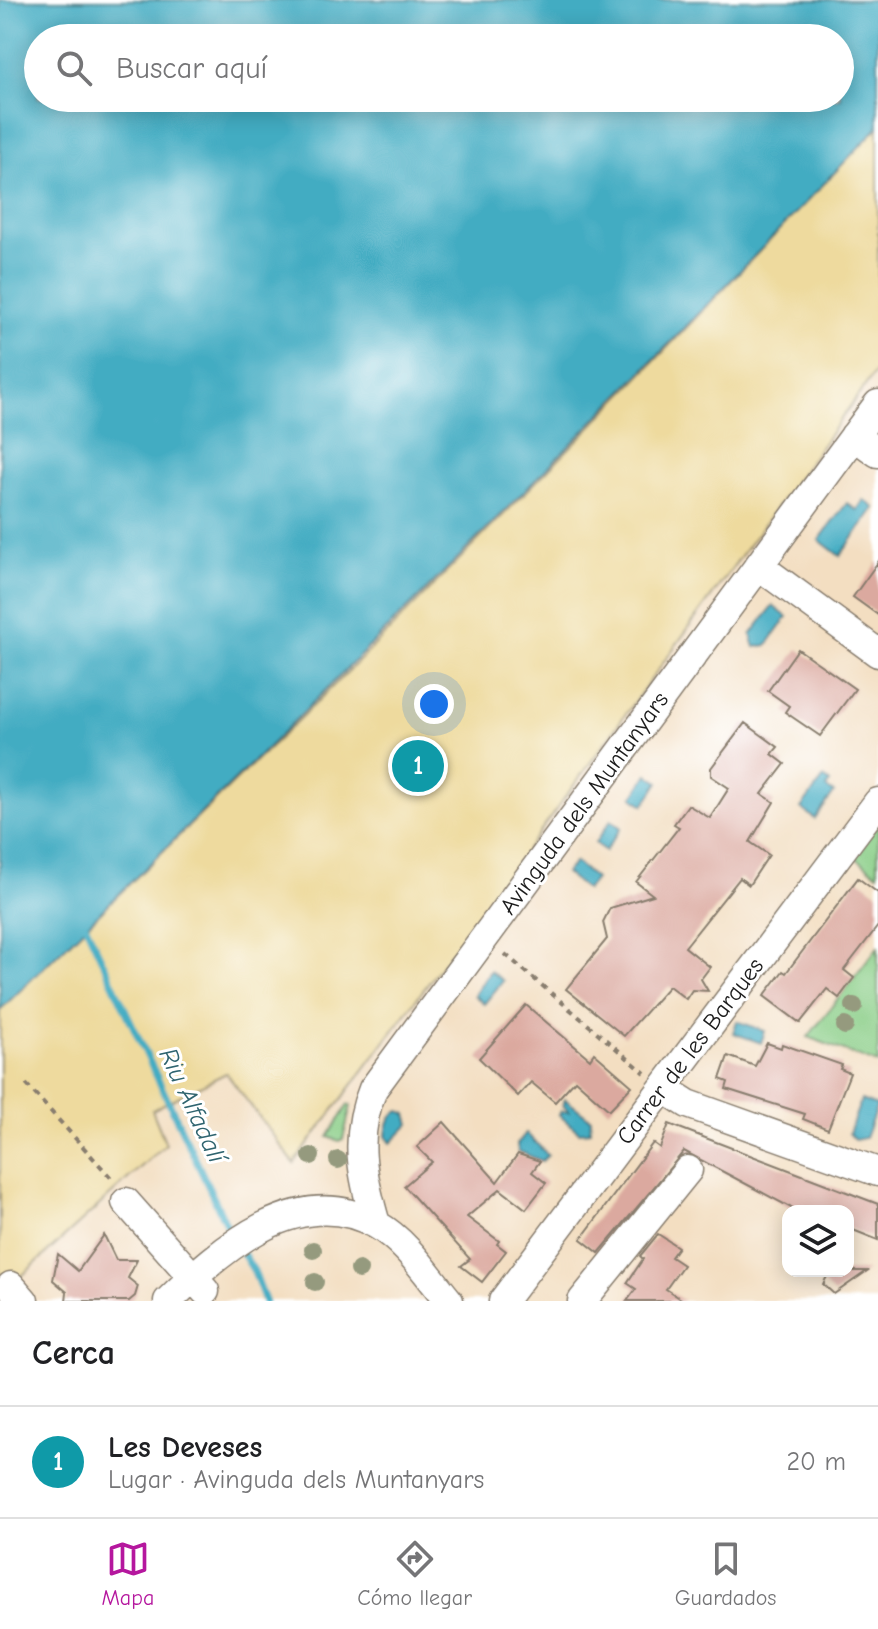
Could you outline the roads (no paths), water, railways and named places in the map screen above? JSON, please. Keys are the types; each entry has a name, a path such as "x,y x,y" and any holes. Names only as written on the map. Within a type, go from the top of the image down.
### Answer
{"street":[{"name":"Avinguda dels Muntanyars","path":"376,1224 360,1162 363,1113 373,1089 878,404"},
{"path":"854,436 878,453"},
{"path":"759,566 878,653"},
{"name":"Carrer de les Barques","path":"503,1301 878,802"},
{"path":"663,1088 688,1104 878,1172"},
{"path":"588,1299 688,1170"},
{"path":"122,1194 201,1289"},
{"path":"168,1301 201,1289 220,1256 254,1233 298,1211 315,1209 347,1213 376,1224 403,1247 449,1301"}],"water":[{"path":"0,0 878,0 878,127 444,573 0,1010"},
{"path":"864,500 875,508 840,556 819,540 847,503 857,510"},
{"path":"773,606 787,617 767,645 755,647 751,635"},
{"path":"648,774 659,782 644,805 633,797"},
{"path":"824,778 830,783 826,788 834,793 815,819 801,808"},
{"path":"611,820 621,828 605,851 595,843"},
{"path":"575,862 595,879 586,890 565,873"},
{"path":"490,971 503,981 484,1004 474,995"},
{"path":"737,1021 765,1031 761,1043 733,1033"},
{"path":"565,1099 591,1119 590,1131 579,1132 559,1115 561,1111 569,1112 563,1105"},
{"path":"861,1100 877,1106 865,1138 855,1140 849,1133"},
{"path":"400,1111 407,1114 410,1124 391,1143 386,1136 388,1124 393,1115"},
{"path":"526,1133 548,1155 542,1161 518,1151 517,1144"}],"waterway":[{"name":"Riu Alfadalí","path":"86,926 233,1239"},
{"name":"Riu Alfadalí","path":"240,1249 254,1271 265,1301"}],"place":[{"name":"Les Deveses","path":"418,766"}]}
